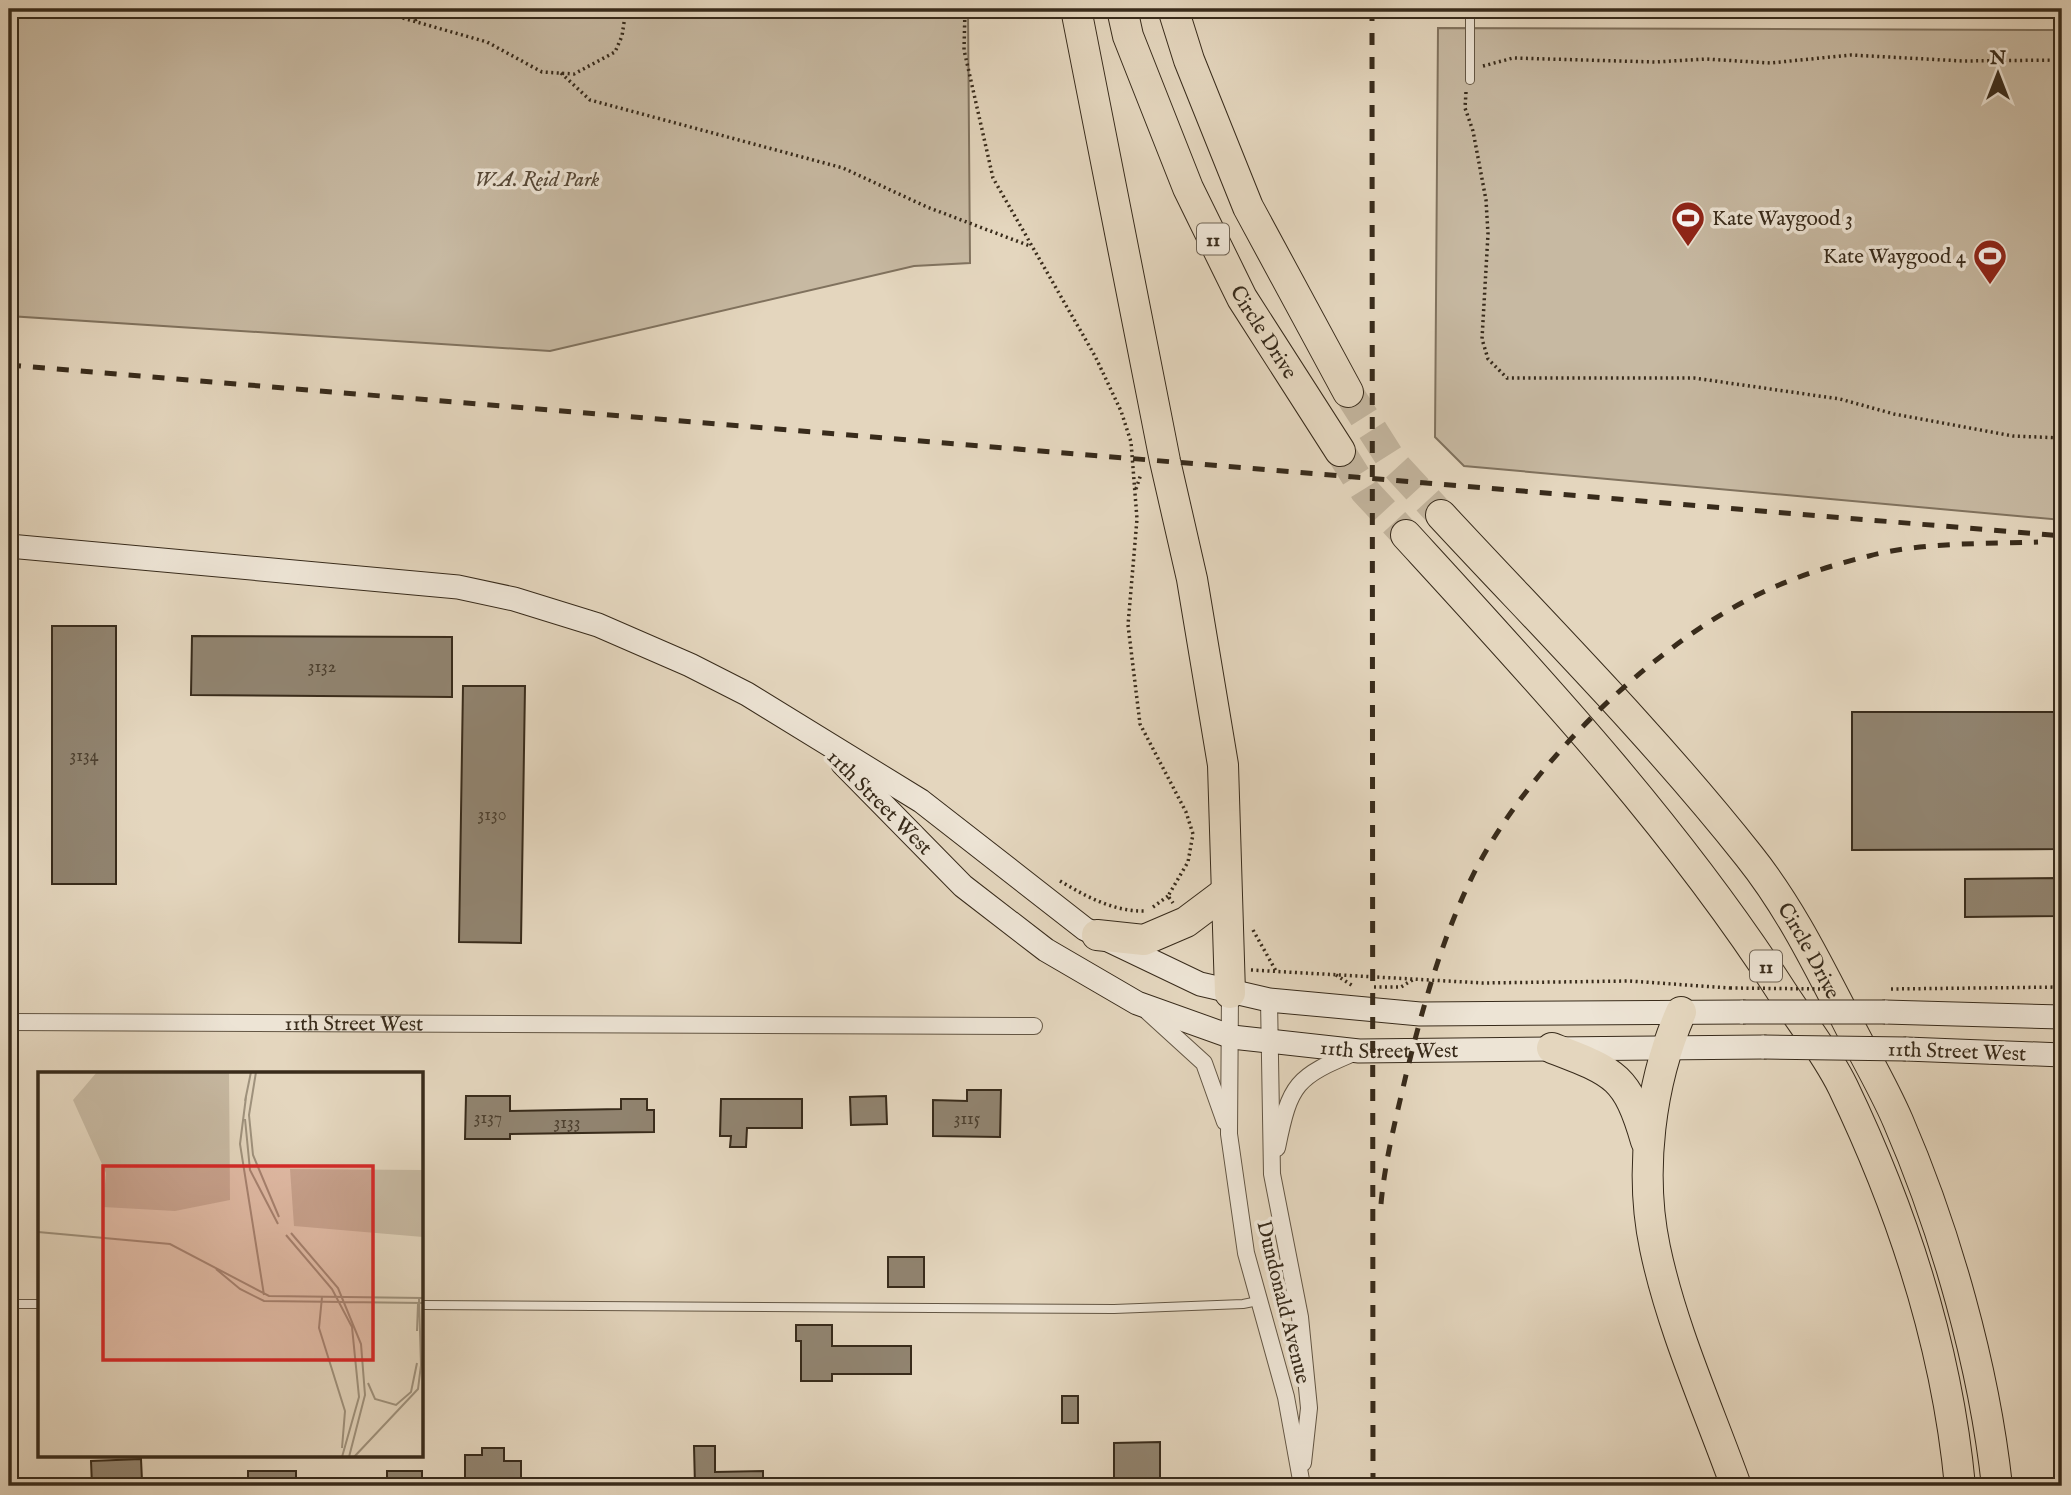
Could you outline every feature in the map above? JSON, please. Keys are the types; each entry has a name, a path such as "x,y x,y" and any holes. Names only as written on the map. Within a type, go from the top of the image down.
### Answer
{"highway":[{"path":"1076,9 1164,461 1192,579 1223,765 1230,979"},
{"name":"Circle Drive","path":"1122,9 1128,36 1188,188 1236,285 1340,451"},
{"name":"Circle Drive","path":"1173,9 1189,60 1248,207 1348,392"},
{"name":"Circle Drive","path":"1440,515 1632,721 1703,802 1751,858 1804,937 1898,1121 1930,1208 1979,1373 1997,1486"},
{"name":"Circle Drive","path":"1406,535 1507,645 1685,853 1755,950 1842,1085 1909,1241 1954,1426 1960,1486"},
{"path":"1097,934 1144,940 1186,922 1226,892"},
{"path":"1648,1148 1666,1046 1681,1012"},
{"path":"1552,1048 1606,1068 1634,1101 1648,1148 1658,1258 1736,1486"}],"main road":[{"name":"11th Street West","path":"9,546 458,587 514,599 598,625 690,665 747,694 920,802 1086,929 1200,984 1230,979 1269,1000 1420,1014 1743,1012 1885,1001 2062,1017"},
{"name":"11th Street West","path":"820,742 963,886 1046,950 1137,1003 1232,1037 1359,1051 1666,1046 1906,1049 2062,1055"}],"street":[{"name":"Dundonald Avenue","path":"1230,979 1232,1037 1229,1134 1246,1253 1286,1397 1301,1483"},
{"name":"Dundonald Avenue","path":"1269,1000 1272,1174 1300,1317 1309,1408 1301,1483"},
{"name":"Dundonald Avenue","path":"1137,1003 1205,1063 1229,1134"},
{"name":"11th Street West","path":"9,1021 1034,1027"},
{"name":"Dundonald Avenue","path":"1272,1174 1283,1119 1295,1086 1313,1070 1359,1051"}],"lane":[{"path":"1470,9 1470,80"},
{"path":"424,1306 1114,1309 1243,1304 1258,1300"},
{"path":"9,1304 38,1304"}],"path":[{"path":"371,9 487,42 542,72 575,74 615,52 622,36 626,9"},
{"path":"413,20 437,9"},
{"path":"965,9 964,50 993,178 1095,356 1121,411 1131,442 1137,519 1128,625 1140,724 1186,812 1193,834 1188,862 1168,896 1146,912 1129,912 1085,895 1059,880"},
{"path":"2062,60 1963,61 1850,55 1770,63 1717,59 1655,62 1513,58 1487,63 1470,80 1465,108 1479,164 1488,234 1482,339 1488,359 1507,378 1694,378 1840,399 1894,414 2012,436 2062,438"},
{"path":"561,73 590,100 842,168 927,207 1030,246"},
{"path":"1168,896 1186,922"},
{"path":"1230,979 1261,972 1496,983 1629,981 1730,988 1833,989"},
{"path":"1334,974 1354,986 1401,987 1414,979"},
{"path":"1885,1001 2062,987"}],"green space":[{"name":"W.A. Reid Park","path":"9,9 968,9 970,263 914,266 550,351 9,316 9,161 17,55 9,37"},
{"path":"1438,28 2062,30 2062,520 1464,466 1435,437"}],"building":[{"path":"52,626 116,626 116,884 52,884"},
{"path":"192,636 452,637 452,697 191,695"},
{"path":"463,686 525,686 521,943 459,942"},
{"path":"1852,712 2062,712 2062,849 1852,850"},
{"path":"2062,878 2062,916 1965,917 1965,879"},
{"path":"967,1090 1001,1090 1000,1137 933,1136 933,1100 967,1101"},
{"path":"466,1096 510,1096 510,1111 621,1109 621,1099 647,1099 647,1110 654,1110 654,1132 510,1134 510,1139 465,1139"},
{"path":"886,1096 887,1124 851,1125 850,1097"},
{"path":"721,1099 802,1099 802,1128 747,1128 746,1147 730,1147 731,1136 720,1136"},
{"path":"888,1257 924,1257 924,1287 888,1287"},
{"path":"796,1325 832,1325 832,1346 911,1346 911,1374 832,1374 832,1381 801,1381 801,1341 796,1341"},
{"path":"1062,1396 1078,1396 1078,1423 1062,1423"},
{"path":"1160,1442 1160,1486 1114,1486 1114,1443"},
{"path":"694,1446 715,1446 715,1472 763,1471 763,1486 695,1486"},
{"path":"482,1448 504,1448 504,1461 521,1461 521,1486 465,1486 465,1455 482,1455"},
{"path":"141,1459 142,1481 114,1482 115,1486 92,1486 91,1461"},
{"path":"248,1471 296,1471 296,1486 248,1486"},
{"path":"387,1471 422,1471 422,1486 387,1486"}],"tunnel":[{"path":"1348,392 1394,464 1441,515"},
{"path":"1340,451 1365,491 1406,535"}],"railway":[{"path":"1372,9 1373,1486"},
{"path":"9,365 2062,536"},
{"path":"1381,1204 1391,1139 1419,1024 1434,973 1462,899 1497,832 1528,789 1604,706 1646,668 1690,635 1735,607 1801,576 1889,551 1953,544 2038,542"}],"place":[{"name":"Kate Waygood 3","path":"1688,248"},
{"name":"Kate Waygood 4","path":"1990,286"}]}
